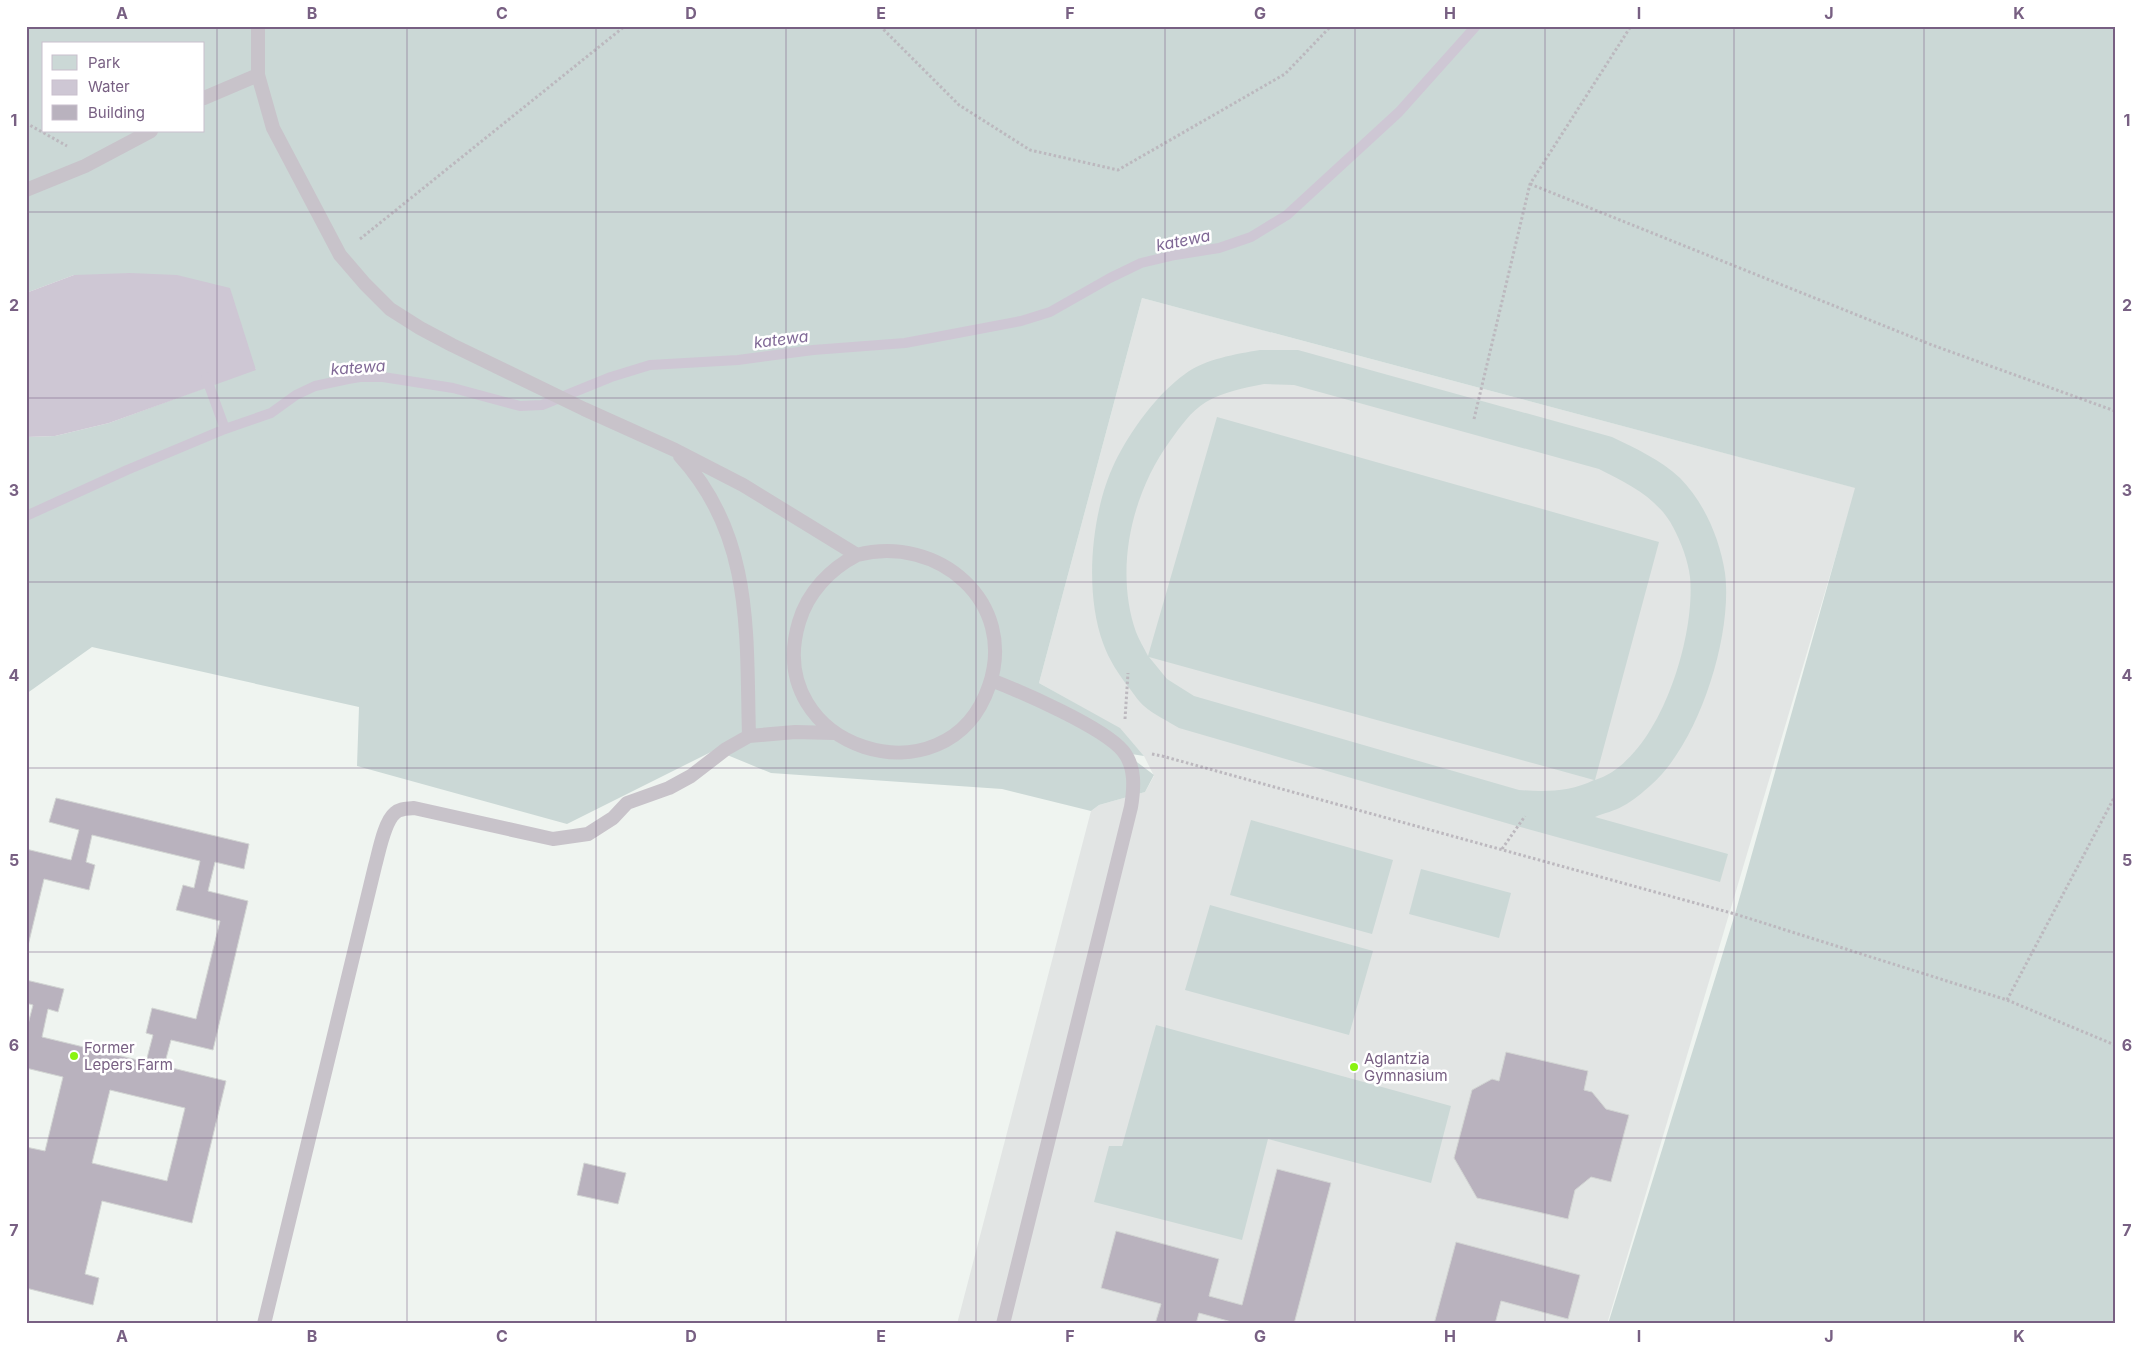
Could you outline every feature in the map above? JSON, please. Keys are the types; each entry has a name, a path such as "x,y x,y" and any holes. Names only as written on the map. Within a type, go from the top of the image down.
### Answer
{"lane":[{"path":"258,26 258,75 274,128 340,255 364,284 390,309 420,328 502,369 675,450 743,485 857,555"},
{"path":"205,98 258,75"},
{"path":"26,190 94,161 149,132"},
{"path":"675,450 696,473 717,507 733,547 743,590 749,736"},
{"path":"886,551 922,556 940,562 969,584 980,598 994,631 996,660 991,680 979,710 961,730 933,746 913,752 891,753 872,750 852,743 835,734 813,712 803,694 794,664 794,641 802,612 820,584 843,562 857,555 886,551"},
{"path":"991,680 1016,690 1091,728 1124,752 1132,772 1134,784 1131,807 1003,1324"},
{"path":"264,1324 375,866 385,830 393,814 401,809 414,808 553,839 582,836 613,818 627,803 669,788 691,776 726,749 749,736 795,732 835,734"}],"path":[{"path":"340,255 625,26"},
{"path":"880,26 959,105 1030,150 1118,170 1285,74 1331,26"},
{"path":"1474,419 1530,184 1631,26"},
{"path":"26,123 42,132"},
{"path":"42,132 94,161"},
{"path":"1530,184 1932,346 2115,411"},
{"path":"1128,673 1124,752 1162,756 1735,914 2007,1000 2115,1045"},
{"path":"2007,1000 2115,796"},
{"path":"1502,849 1525,816"}],"shaded area":[{"name":"Aglantzia Gymnasium","path":"1142,298 1856,488 1607,1324 957,1324 1091,811 1099,805 1145,792 1154,776 1144,756 1120,729 1039,683"}],"green space":[{"path":"26,26 2115,26 2115,1324 1608,1324 1735,914 1855,488 1142,298 1039,683 1120,728 1144,756 1125,753 1154,775 1145,792 1099,805 1091,811 1002,789 771,773 715,750 567,824 357,766 359,707 92,647 26,694 26,437 55,436 109,423 256,369 74,275 26,293"},
{"path":"1260,350 1298,350 1612,437 1665,466 1689,488 1710,522 1723,560 1726,598 1724,626 1718,656 1698,716 1684,743 1668,766 1651,785 1630,802 1595,817 1728,854 1720,882 1513,825 1179,728 1152,712 1140,702 1118,673 1108,655 1097,622 1093,600 1093,552 1100,504 1107,482 1115,462 1145,414 1174,382 1202,364","holes":["1264,384 1294,385 1599,469 1641,492 1659,508 1667,517 1676,533 1688,564 1690,602 1687,631 1669,694 1655,723 1638,748 1618,768 1595,780 1659,542 1217,417 1148,656 1136,632 1130,608 1127,583 1130,532 1146,484 1170,441 1195,410 1219,396","1149,657 1594,780 1567,789 1519,790 1194,696 1167,679"]},
{"path":"1251,820 1393,860 1372,934 1230,895"},
{"path":"1421,869 1511,893 1499,938 1409,914"},
{"path":"1210,905 1373,951 1349,1035 1185,990"},
{"path":"1156,1025 1451,1106 1431,1183 1268,1139 1242,1240 1094,1202 1109,1146 1122,1146"}],"water":[{"path":"130,273 177,275 230,288 256,370 109,423 55,436 26,437 26,293 74,275"}],"building":[{"name":"Former Lepers Farm","path":"56,798 249,844 244,869 215,862 208,891 248,901 213,1050 171,1040 164,1066 226,1081 192,1223 102,1201 85,1274 99,1278 93,1305 26,1288 26,1147 45,1151 63,1077 26,1068 26,1032 33,1005 26,1003 26,980 64,989 58,1012 48,1009 42,1037 146,1062 153,1035 146,1033 152,1008 196,1019 220,921 176,910 183,885 194,888 200,861 92,835 86,862 95,865 89,890 44,879 26,954 26,849 71,860 79,830 49,822","holes":["110,1090 185,1108 167,1181 92,1163"]},
{"path":"1506,1052 1588,1071 1584,1090 1592,1092 1606,1109 1629,1115 1611,1182 1591,1177 1575,1190 1568,1219 1477,1198 1454,1158 1472,1090 1492,1079 1499,1081"},
{"path":"584,1163 626,1173 618,1204 577,1195"},
{"path":"1277,1169 1331,1183 1294,1324 1239,1324 1199,1313 1196,1324 1155,1324 1161,1304 1101,1288 1116,1231 1219,1259 1209,1296 1242,1305"},
{"path":"1456,1242 1580,1275 1568,1319 1501,1301 1495,1324 1434,1324"}],"waterway":[{"name":"katewa","path":"26,516 127,470 225,429 271,413 296,395 315,386 348,379 383,377 453,388 520,406 542,405 611,377 650,365 738,360 813,350 905,343 1021,321 1050,312 1141,263 1219,248 1251,237 1287,215 1399,112 1476,26"},
{"path":"206,377 225,429"}],"place":[{"name":"Former Lepers Farm","path":"74,1056"},
{"name":"Aglantzia Gymnasium","path":"1354,1067"}]}
